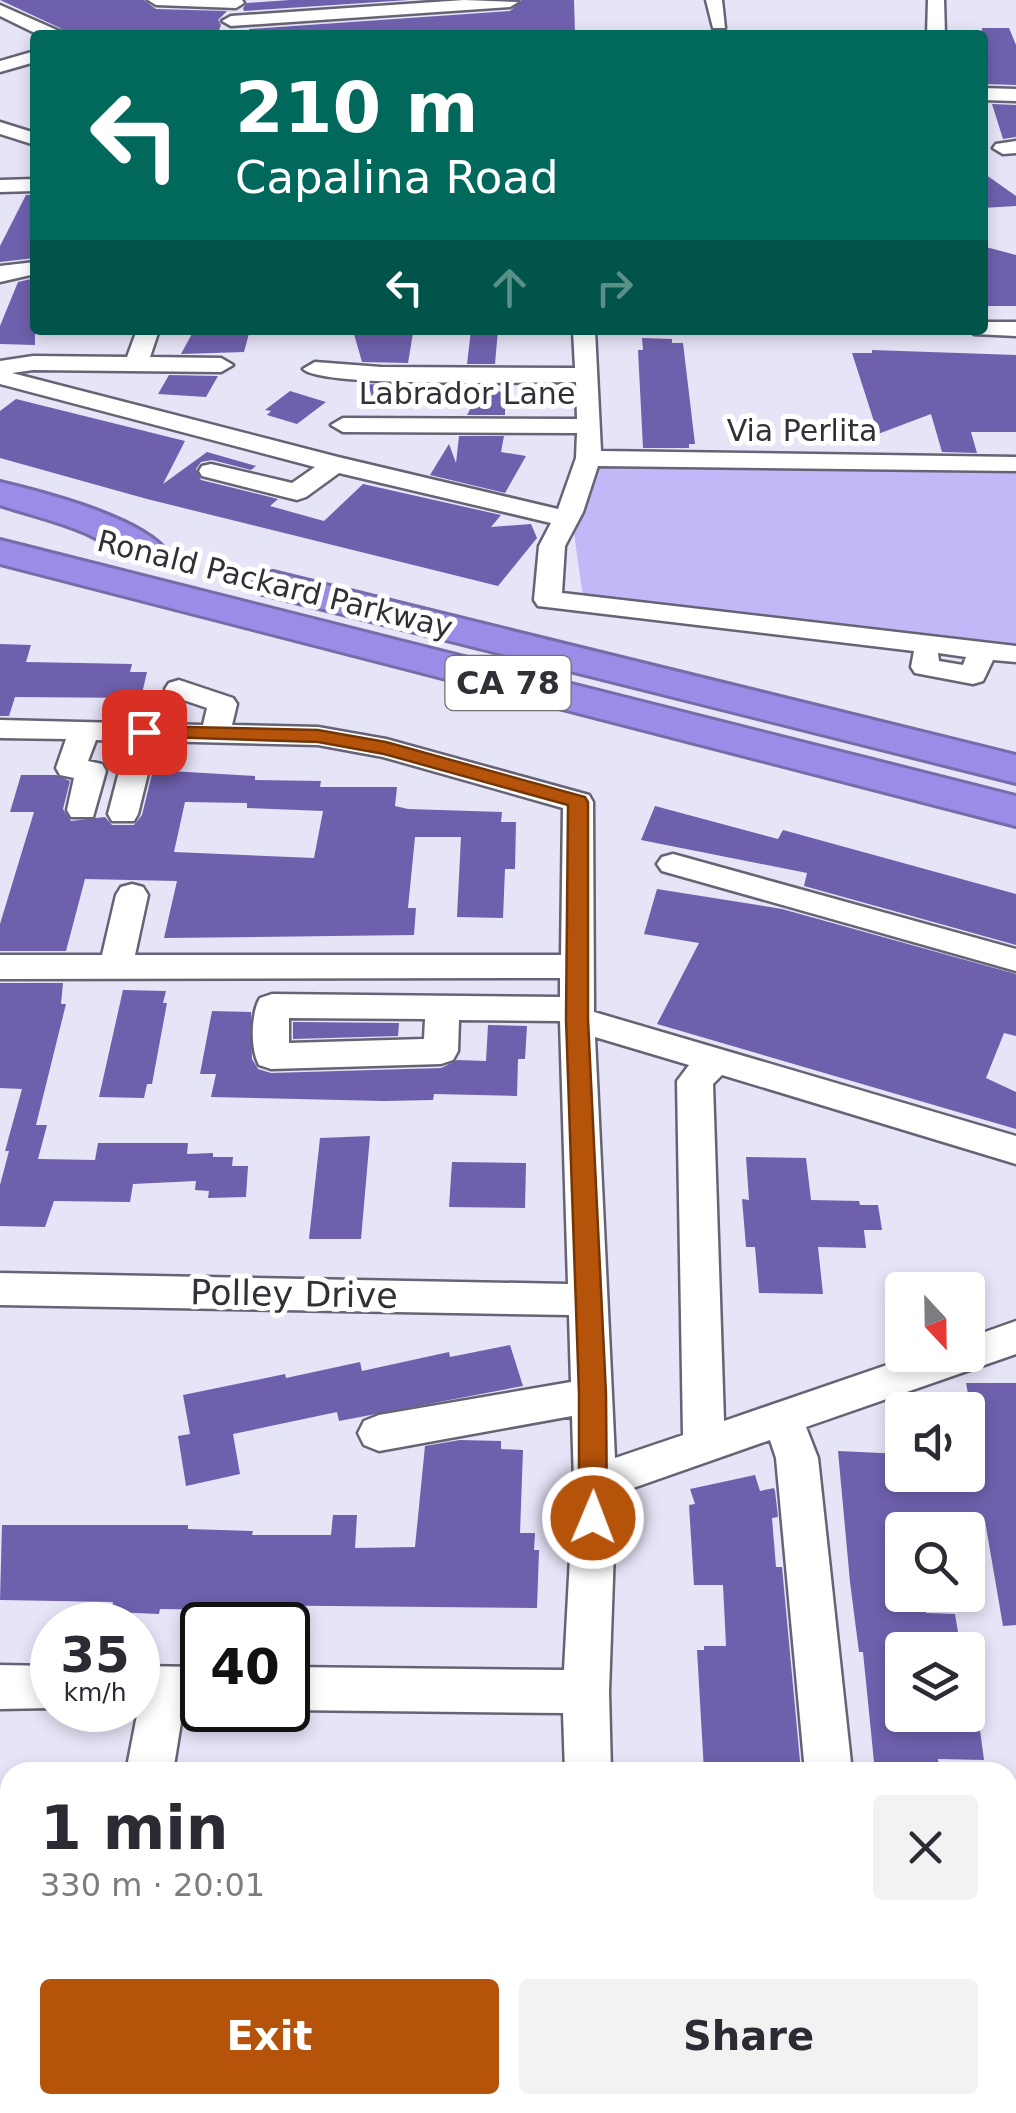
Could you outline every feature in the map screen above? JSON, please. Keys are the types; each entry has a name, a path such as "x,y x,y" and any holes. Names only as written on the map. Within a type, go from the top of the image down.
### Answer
{"highway":[{"path":"0,493 99,524 148,553"},
{"name":"Ronald Packard Parkway","path":"0,515 1016,768"},
{"name":"Ronald Packard Parkway","path":"0,552 1016,811"},
{"path":"0,585 647,719"}],"street":[{"path":"156,0 237,1 229,28 511,7"},
{"path":"714,0 719,24"},
{"path":"936,0 936,30"},
{"path":"0,10 42,30"},
{"path":"0,68 30,58"},
{"path":"988,94 1016,95"},
{"path":"0,126 29,116"},
{"path":"0,126 30,137"},
{"path":"0,186 30,185"},
{"path":"0,276 2,272 30,269"},
{"path":"988,329 1016,329"},
{"path":"136,364 146,335"},
{"path":"584,335 588,458 552,546 548,600 926,644 926,667 973,674 982,650 1016,654"},
{"path":"0,368 33,363 221,365"},
{"path":"315,369 381,374 586,375"},
{"path":"0,377 334,464 566,518"},
{"name":"Labrador Lane","path":"343,426 590,426"},
{"name":"Via Perlita","path":"588,458 1016,464"},
{"path":"211,472 297,492 334,464"},
{"path":"179,689 223,704 215,734"},
{"path":"0,729 318,736 386,748 578,802 577,1014 595,1482 586,1692 588,1762"},
{"path":"82,810 90,771 71,768 84,731"},
{"path":"123,814 144,732"},
{"path":"673,864 1016,960"},
{"path":"116,967 132,895"},
{"path":"0,967 577,966"},
{"path":"442,1008 577,1014 715,1060 1016,1150"},
{"path":"704,1446 695,1081 715,1060"},
{"name":"Polley Drive","path":"0,1288 589,1300"},
{"path":"985,1347 1016,1336"},
{"path":"595,1482 916,1372"},
{"path":"379,1432 592,1394"},
{"path":"783,1420 798,1458 828,1762"},
{"path":"0,1687 30,1687"},
{"path":"152,1762 168,1688"},
{"path":"310,1689 586,1692"}],"shaded area":[{"path":"576,453 1016,464 1016,656 584,604 569,498"}],"building":[{"path":"0,0 144,0 156,9 227,11 218,20 219,30 60,28"},
{"path":"409,0 244,11 243,8 247,3"},
{"path":"521,0 574,0 575,30 249,29 510,11"},
{"path":"1009,28 1016,45 1016,85 988,84 988,30 982,30"},
{"path":"992,104 1016,105 1016,137 1003,139"},
{"path":"988,176 1016,196 1016,206 988,208"},
{"path":"26,195 30,195 30,259 0,262 0,246"},
{"path":"988,248 1016,255 1016,306 988,306"},
{"path":"30,279 30,335 35,335 35,345 0,344 0,326 18,282"},
{"path":"191,335 249,335 244,352 181,354"},
{"path":"354,335 413,335 408,363 362,362"},
{"path":"470,335 498,335 495,364 467,364"},
{"path":"642,338 683,343 695,444 689,444 689,448 643,448 638,350 643,350"},
{"path":"872,350 1016,355 1016,432 971,432 977,453 942,452 931,414 878,434 852,353"},
{"path":"169,375 218,376 206,397 158,394"},
{"path":"368,384 404,386 401,406 375,406"},
{"path":"465,387 494,387 493,391 505,392 505,415 467,415 473,404 463,404"},
{"path":"290,391 326,402 297,424 267,415 271,411 265,410"},
{"path":"16,399 185,441 163,484 207,452 256,466 251,470 212,460 201,462 196,469 201,480 278,499 270,506 324,521 363,484 501,515 491,527 531,524 537,538 498,586 147,499 0,458 0,411"},
{"path":"459,436 504,436 501,452 526,456 505,493 430,475 449,444 456,463"},
{"path":"0,644 31,645 26,662 132,664 130,672 147,672 141,698 15,697 9,716 0,716"},
{"path":"153,770 255,776 255,780 321,781 320,787 397,787 395,806 502,812 501,822 516,822 515,869 505,869 503,918 457,917 461,837 415,837 408,908 416,908 414,935 164,938 177,881 85,879 66,951 0,951 0,924 34,812 10,812 21,775 56,775 70,781 63,809 71,821 105,817 112,825 134,825 142,815","holes":["185,802 247,803 247,808 323,811 314,858 174,852"]},
{"path":"655,806 778,839 783,830 1016,894 1016,945 804,886 807,873 641,840"},
{"path":"657,889 782,909 1016,974 1016,1036 1004,1033 986,1078 1016,1092 1016,1129 657,1024 699,943 644,934"},
{"path":"0,983 63,983 61,1004 66,1004 36,1125 47,1125 38,1159 95,1160 98,1143 188,1143 187,1154 213,1153 213,1157 233,1157 232,1166 248,1166 246,1197 208,1198 209,1191 195,1190 196,1181 133,1184 130,1202 54,1201 45,1227 0,1226 0,1185 9,1151 5,1151 22,1089 0,1088"},
{"path":"123,990 166,991 152,1084 147,1084 144,1098 99,1097"},
{"path":"212,1011 251,1012 252,1059 258,1069 271,1073 441,1068 457,1060 486,1061 488,1025 527,1026 525,1059 518,1059 517,1096 434,1094 433,1100 384,1101 211,1097 216,1074 200,1074"},
{"path":"293,1022 399,1023 398,1036 293,1039"},
{"path":"370,1136 361,1239 309,1239 320,1138"},
{"path":"746,1157 806,1158 811,1200 878,1205 882,1230 864,1230 866,1248 818,1247 823,1294 759,1293 755,1247 746,1247 742,1199 749,1200"},
{"path":"452,1162 526,1163 525,1208 449,1207"},
{"path":"510,1345 523,1386 339,1421 337,1412 233,1434 240,1474 186,1486 178,1436 190,1434 183,1395 360,1362 362,1371 449,1352 450,1357"},
{"path":"966,1383 1016,1383 1016,1625 1003,1626 985,1512 885,1512 885,1612 955,1614 958,1632 885,1632 885,1732 980,1732 984,1760 874,1762 863,1652 859,1652 850,1582 838,1451 885,1453 885,1492 985,1492 985,1392 968,1392"},
{"path":"460,1440 501,1441 501,1449 523,1450 520,1533 535,1533 534,1550 539,1550 537,1608 180,1602 180,1609 160,1609 160,1602 0,1600 2,1525 188,1525 188,1529 253,1531 252,1535 331,1535 333,1515 357,1515 355,1548 415,1547 425,1446"},
{"path":"755,1475 760,1491 774,1488 778,1517 772,1518 776,1567 782,1567 800,1762 703,1762 697,1650 704,1650 704,1646 726,1646 723,1585 694,1585 689,1505 695,1504 690,1489"}],"route":[{"path":"144,732 318,736 386,748 578,802 577,1019 595,1482 593,1518"}]}
